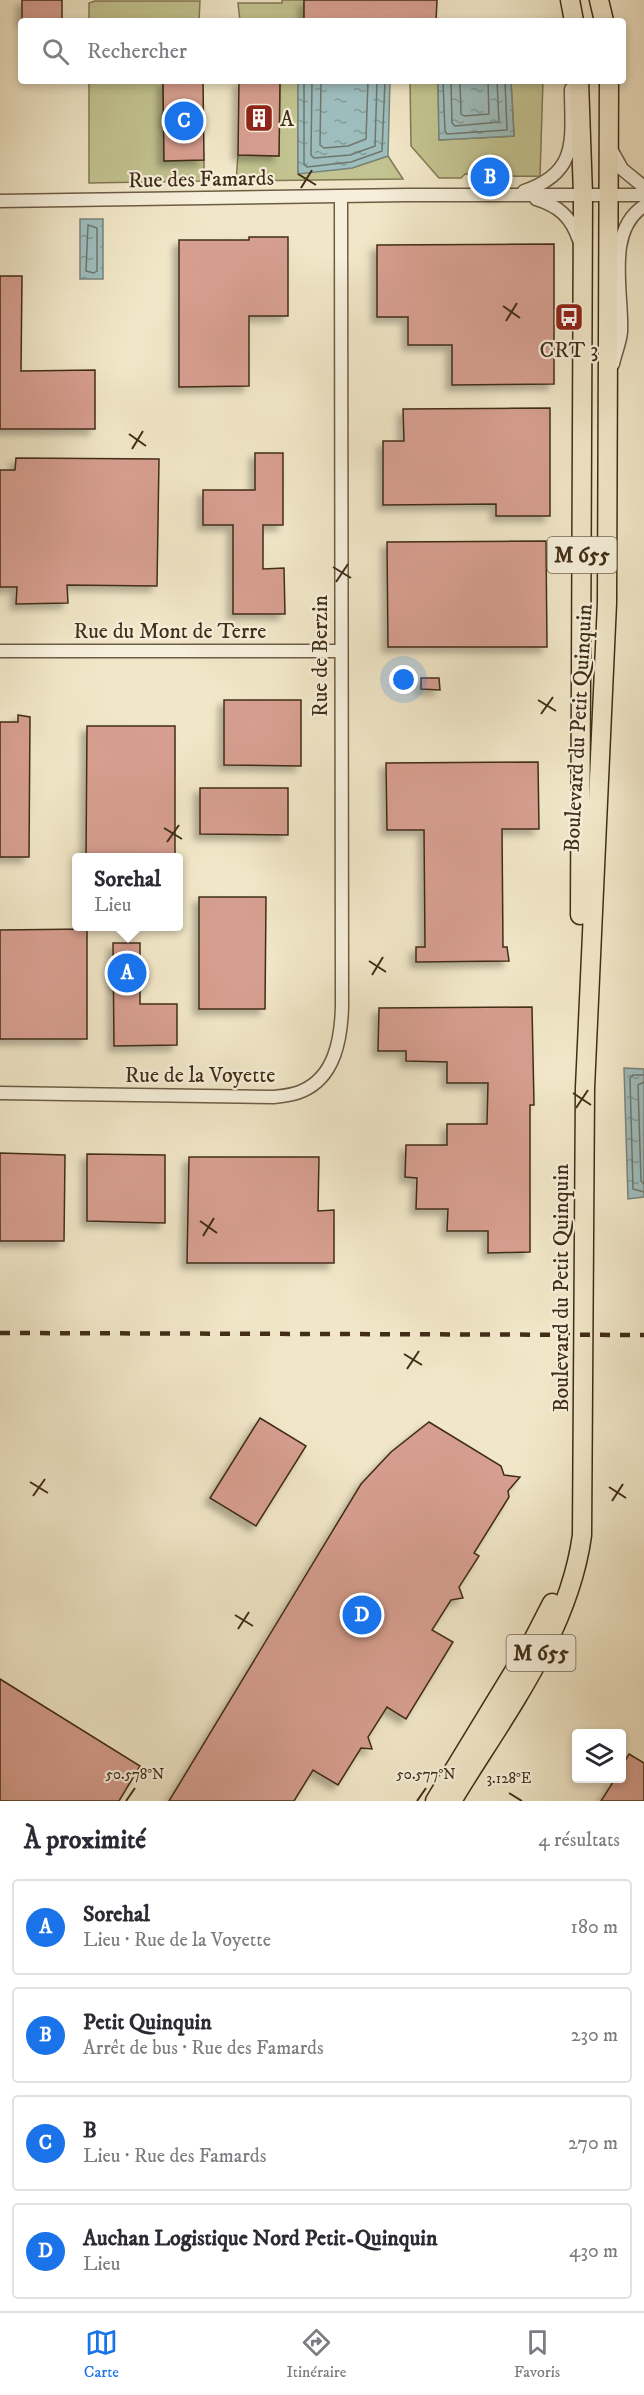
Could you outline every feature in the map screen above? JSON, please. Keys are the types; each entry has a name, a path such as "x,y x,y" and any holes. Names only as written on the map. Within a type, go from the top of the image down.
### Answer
{"main road":[{"path":"569,0 571,18"},
{"path":"599,0 603,18"},
{"name":"Boulevard du Petit Quinquin","path":"452,1801 537,1660 566,1601 579,1555 584,1489 585,1088 580,915 583,195 579,84"},
{"name":"Boulevard du Petit Quinquin","path":"585,1088 606,670 609,84"},
{"name":"Boulevard du Petit Quinquin","path":"435,1801 548,1613 567,1564 584,1489"}],"street":[{"path":"514,195 542,184 568,159 570,84"},
{"path":"609,143 614,158 622,169 644,187"},
{"path":"514,195 535,199 561,210 575,229 583,258"},
{"name":"Rue des Famards","path":"0,201 644,195"},
{"name":"Rue de Berzin","path":"341,197 342,1007"},
{"path":"609,379 621,334 622,234 632,216 644,206"},
{"name":"Rue du Mont de Terre","path":"0,651 340,651"},
{"name":"Rue de la Voyette","path":"0,1093 274,1097 301,1092 316,1082 330,1066 337,1047 342,1007"}],"green space":[{"path":"282,0 304,0 304,18 240,18 238,3 282,3"},
{"path":"95,1 200,1 199,18 89,18 89,3"},
{"path":"89,84 163,84 164,161 204,160 204,181 89,183"},
{"path":"280,84 298,84 298,173 352,168 388,156 403,179 236,181 238,155 279,156"},
{"path":"410,84 438,84 439,140 514,136 511,84 543,84 540,176 465,174 461,178 439,178 411,146"}],"water":[{"path":"298,84 390,84 388,156 352,168 298,174"},
{"path":"438,84 511,84 514,136 439,140"},
{"path":"80,219 103,219 103,279 80,279"},
{"path":"624,1068 644,1069 644,1197 628,1199"}],"building":[{"path":"22,0 62,0 62,18 22,18"},
{"path":"304,0 437,0 436,18 304,18"},
{"path":"163,84 203,84 204,160 164,161"},
{"name":"A","path":"239,84 280,84 279,156 238,155"},
{"path":"249,237 288,237 288,316 249,316 249,386 179,387 179,240 249,240"},
{"path":"554,244 554,384 452,385 452,345 408,345 408,317 377,317 377,245"},
{"path":"0,276 22,276 21,371 95,370 95,429 0,429"},
{"path":"550,408 550,516 496,516 496,504 383,505 383,441 404,441 403,409"},
{"path":"255,453 283,453 283,525 263,525 263,569 284,568 285,614 233,614 233,525 203,525 203,490 255,490"},
{"path":"16,458 159,459 157,586 67,585 68,603 16,604 17,587 0,587 0,470 15,470"},
{"path":"546,541 547,647 388,647 387,542"},
{"path":"421,678 439,678 440,690 421,689"},
{"path":"224,700 301,700 301,766 224,765"},
{"path":"18,715 30,717 29,857 0,857 0,722 18,722"},
{"path":"87,726 175,726 175,853 86,853"},
{"path":"538,762 539,829 502,829 503,947 507,947 509,961 416,962 416,947 425,947 424,830 387,830 386,763"},
{"path":"200,788 288,788 288,835 200,834"},
{"path":"199,897 266,897 265,1009 199,1009"},
{"path":"0,930 87,931 87,1039 0,1039"},
{"path":"113,943 140,943 140,1004 177,1004 177,1045 114,1046"},
{"path":"532,1007 534,1105 530,1105 530,1252 488,1253 488,1231 447,1231 448,1209 416,1209 417,1178 405,1177 406,1145 447,1145 447,1124 487,1124 488,1083 447,1083 447,1062 406,1061 406,1051 378,1051 379,1008"},
{"path":"0,1153 65,1155 64,1241 0,1241"},
{"path":"87,1154 165,1155 165,1223 87,1221"},
{"path":"189,1157 319,1157 318,1211 334,1210 334,1263 187,1263"},
{"path":"260,1418 306,1446 256,1526 210,1498"},
{"path":"429,1422 501,1466 504,1475 520,1477 508,1491 509,1497 474,1553 479,1556 459,1587 463,1598 451,1600 432,1630 453,1642 406,1719 387,1707 368,1737 372,1749 361,1748 338,1785 313,1770 294,1801 169,1801 361,1484 391,1452"},
{"path":"0,1679 140,1766 119,1801 0,1801"},
{"path":"629,1754 644,1763 644,1801 601,1801 612,1783 626,1783 626,1759"}],"railway":[{"path":"0,1333 644,1335"}],"place":[{"name":"A","path":"259,118"},
{"name":"B","path":"184,121"},
{"name":"Petit Quinquin","path":"490,177"},
{"name":"CRT 3","path":"569,317"},
{"name":"Sorehal","path":"127,973"},
{"name":"Auchan Logistique Nord Petit-Quinquin","path":"362,1615"}]}
